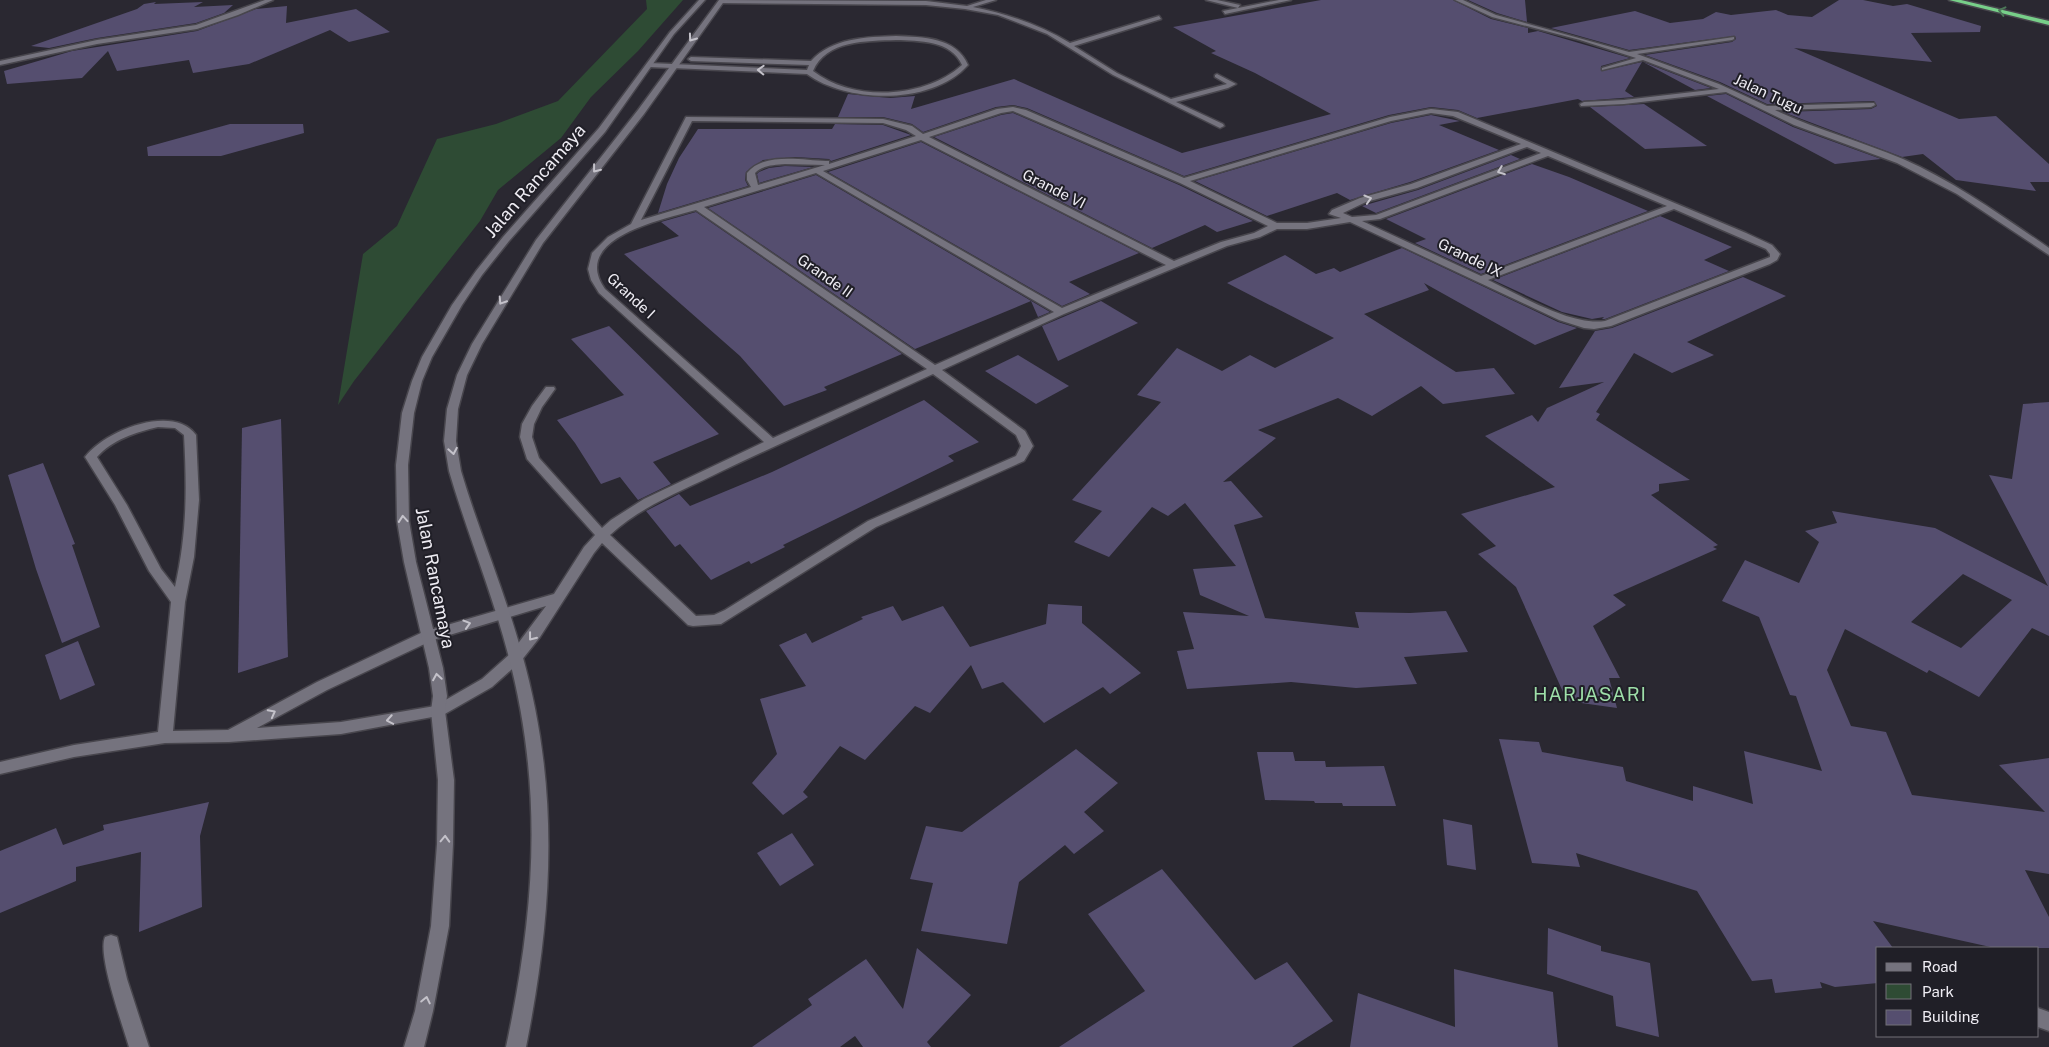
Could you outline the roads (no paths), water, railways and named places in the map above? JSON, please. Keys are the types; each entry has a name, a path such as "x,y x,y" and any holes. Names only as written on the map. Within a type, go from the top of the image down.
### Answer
{"highway":[{"path":"1952,0 2049,23"}],"street":[{"path":"0,63 97,42 197,27 270,0"},
{"name":"Jalan Rancamaya","path":"414,1047 424,1011 440,926 445,844 446,780 438,711 440,696 403,521 402,465 407,421 417,381 441,331 479,273 506,239 602,130 672,34 702,0"},
{"path":"965,7 993,0"},
{"path":"1209,0 1243,7"},
{"path":"1225,12 1243,7 1288,0"},
{"path":"1460,1 1475,0"},
{"path":"516,1047 529,990 538,921 542,852 536,759 531,722 516,657 462,490 454,457 450,432 455,394 468,356 534,249 641,112 675,62 721,1 864,1 926,3 965,7 1024,22 1070,45 1115,74 1220,126"},
{"name":"Jalan Tugu","path":"1460,1 1494,16 1631,53 1728,90 1798,123 1900,161 1980,204 2049,252"},
{"path":"1070,45 1159,18"},
{"path":"652,61 810,72 816,79 830,86 851,91 876,93 926,88 946,82 959,74 965,65 963,57 954,49 939,43 896,38 865,40 831,48 817,55 811,63 810,72"},
{"path":"1631,53 1732,38"},
{"path":"1604,68 1644,58"},
{"path":"675,62 811,63"},
{"path":"1170,101 1226,88 1233,84 1217,76"},
{"path":"1584,104 1624,102 1728,90"},
{"path":"1765,108 1871,104"},
{"name":"Grande I","path":"772,443 602,291 594,281 591,274 592,265 601,248 610,240 633,228 754,188 839,163 1000,111 1018,110 1183,181 1275,226"},
{"path":"1183,181 1390,119 1431,111 1455,114 1546,154 1674,206"},
{"name":"Grande VI","path":"633,228 689,119 884,121 909,128 922,137 1174,265"},
{"path":"1326,222 1335,212 1363,200 1414,186 1526,145"},
{"path":"0,768 74,751 165,737 229,736 341,728 438,711 487,683 516,657 535,634 589,550 615,523 648,502 772,443 1061,312 1224,244 1257,235 1275,226 1308,226 1386,214 1546,154"},
{"path":"754,188 751,180 752,173 756,167 765,163 839,163"},
{"path":"816,170 1061,312"},
{"path":"1480,280 1674,206"},
{"name":"Grande IX","path":"1335,212 1562,318 1594,326 1607,324 1774,258 1774,251 1758,242 1674,206"},
{"name":"Grande II","path":"602,535 694,621 716,620 872,524 1020,458 1027,446 1021,433 935,370 698,207"},
{"path":"550,389 537,406 528,424 526,436 528,445 533,459 602,535"},
{"path":"165,737 178,602 188,557 193,500 190,435 178,425 163,424 144,428 115,439 101,447 92,457 95,466 133,526 142,547 156,571 178,602"},
{"path":"229,736 322,686 428,636 559,597"},
{"path":"111,943 118,979 139,1047"}],"district":[{"name":"HARJASARI","path":"1590,694"}]}
